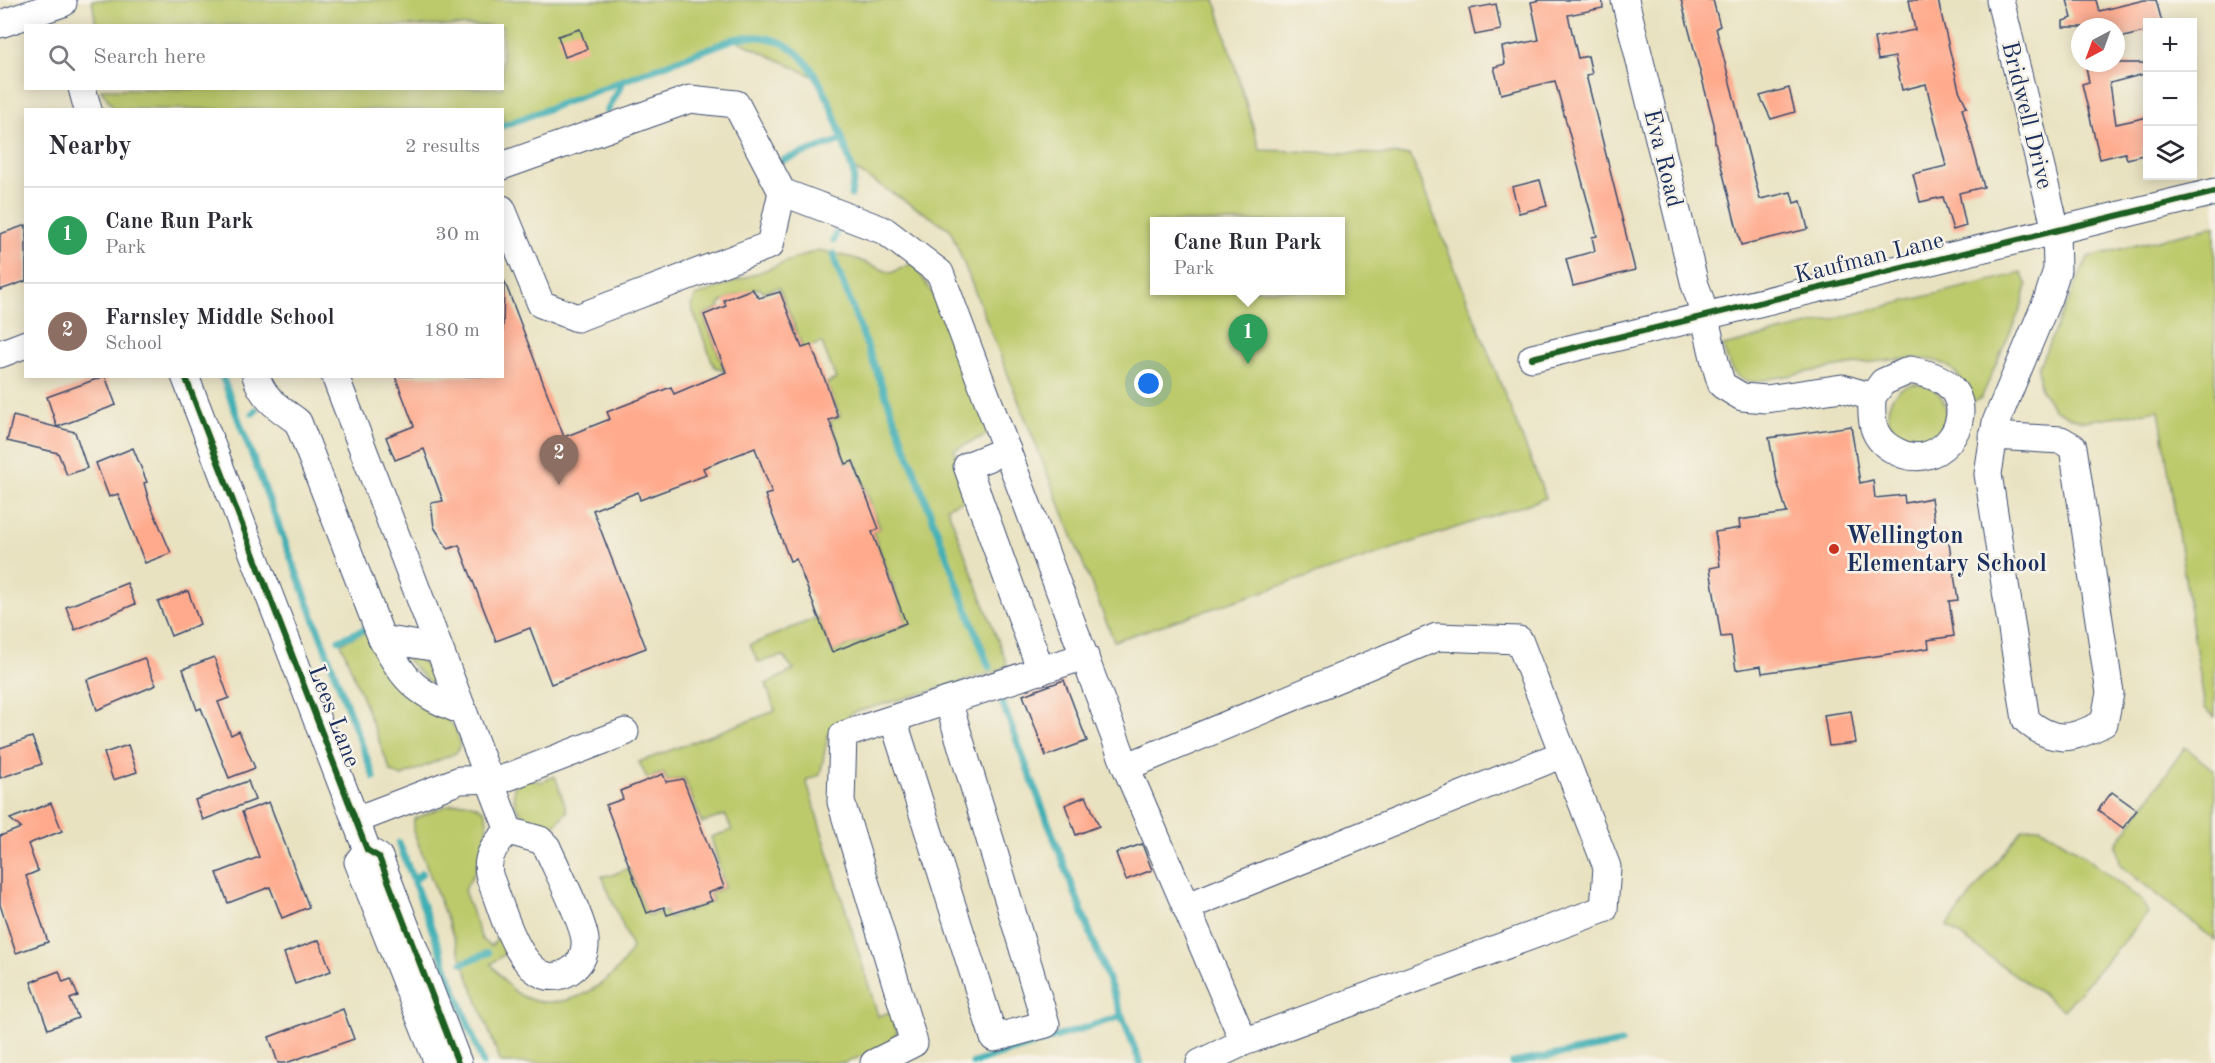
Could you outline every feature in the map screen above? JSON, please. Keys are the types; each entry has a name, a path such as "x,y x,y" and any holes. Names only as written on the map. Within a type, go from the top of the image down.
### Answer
{"street":[{"name":"Eva Road","path":"1625,0 1695,285 1707,315 1713,359 1722,385 1742,397 1766,399 1842,388 1872,396"},
{"name":"Bridwell Drive","path":"1993,436 2061,441 2073,447 2110,693 2104,723 2078,737 2042,734 2026,720 1988,474 1993,436 1996,422 2048,298 2057,270 2056,230 2000,0"},
{"path":"0,24 64,9"},
{"path":"83,90 87,108"},
{"path":"504,165 690,99 736,104 782,192 771,245 577,318 541,304 504,210"},
{"path":"782,192 885,231 940,273 1126,767 1244,1042"},
{"name":"Kaufman Lane","path":"1532,358 2215,192"},
{"path":"0,354 24,345"},
{"name":"Lees Lane","path":"186,378 367,850 380,857 458,1063"},
{"path":"256,378 259,389 268,401 298,422 382,639 402,674 432,698 462,711"},
{"path":"336,378 509,831"},
{"path":"1007,450 967,466 1041,671"},
{"path":"1126,767 1437,637 1519,640 1607,867 1604,909 1244,1042 1200,1063"},
{"path":"382,639 438,648"},
{"path":"874,1063 914,1042 841,802 843,735 1085,656"},
{"path":"893,719 994,1038 1046,1024 948,701"},
{"path":"356,820 460,780 503,779 625,732"},
{"path":"1186,907 1563,754"},
{"path":"509,831 540,840 547,847 584,934 584,955 576,967 565,974 541,975 525,962 490,878 487,868 492,851 498,841 509,831"},
{"name":"Lees Lane","path":"367,850 358,861 438,1063"}],"green space":[{"path":"92,0 1215,0 1260,150 1410,155 1546,498 1114,641 950,229 852,168 819,79 734,39 504,126 504,108 113,108 102,90 504,90 504,24 96,24"},
{"path":"2215,226 2215,717 2205,708 2159,410 2084,421 2069,417 2054,409 2040,388 2038,368 2088,257"},
{"path":"818,250 854,258 891,273 913,263 938,302 990,433 954,450 969,494 967,499 947,507 1007,664 1000,670 855,712 828,735 820,775 806,780 878,1016 894,1011 897,1033 885,1046 845,1063 501,1063 413,830 414,819 442,807 461,803 470,803 486,813 485,844 474,873 464,890 483,941 491,946 500,936 507,952 491,964 510,987 524,997 539,1002 571,999 587,993 614,973 632,948 602,876 612,875 629,868 648,915 665,911 668,918 713,901 710,894 725,887 711,837 732,830 725,815 702,823 684,778 667,781 664,773 647,778 639,762 775,711 766,684 794,670 783,656 758,662 750,645 818,617 832,652 907,624 873,532 880,528 855,461 846,463 830,421 840,416 827,383 836,379 822,343 803,348 779,287 763,292 760,288 748,291 728,299 719,304 720,307 703,315 725,372 714,366 691,306 696,296"},
{"path":"2021,273 2027,285 2022,305 1981,399 1972,402 1957,374 1942,363 1905,359 1879,361 1753,382 1735,374 1729,365 1723,346"},
{"path":"1911,384 1923,384 1938,392 1946,407 1946,419 1938,434 1923,442 1911,442 1896,434 1888,419 1888,407 1896,392"},
{"path":"366,632 455,728 460,743 456,753 402,776 391,772 341,643"},
{"path":"401,653 424,663 438,684 428,682"},
{"path":"2185,747 2215,771 2215,940 2121,866 2116,845"},
{"path":"555,776 567,811 552,829 530,819 519,810 515,804 514,787 525,778 542,782"},
{"path":"2040,827 2078,851 2142,901 2148,913 2064,1010 1947,926 2022,829"}],"building":[{"path":"1602,0 1603,8 1568,15 1578,58 1588,56 1592,74 1586,75 1635,270 1573,286 1566,259 1595,251 1592,237 1597,236 1555,81 1501,94 1494,67 1505,64 1502,47 1539,40 1531,2"},
{"path":"1681,0 1713,0 1720,26 1716,28 1760,199 1791,192 1794,203 1801,201 1808,229 1741,245 1715,142 1714,124"},
{"path":"1909,0 1938,0 1959,90 1967,107 1962,108 1984,187 1959,193 1966,226 1953,230 1943,197 1920,202 1913,174 1946,166 1926,84 1902,90 1895,57 1878,60 1874,38 1915,30"},
{"path":"2067,0 2096,0 2099,11 2144,0 2156,0 2161,18 2143,18 2143,32 2125,37 2125,18 2072,18"},
{"path":"1496,4 1501,30 1475,35 1469,9"},
{"path":"2071,18 2071,27 2063,27 2063,21"},
{"path":"580,29 587,49 565,57 558,36"},
{"path":"2125,63 2143,63 2143,74 2110,83 2116,124 2143,118 2143,155 2127,159 2125,153 2100,159 2082,84 2089,82 2087,72 2125,72"},
{"path":"1789,88 1795,112 1771,119 1760,96"},
{"path":"1540,180 1547,206 1519,213 1512,187"},
{"path":"24,226 24,282 0,290 0,234"},
{"path":"504,280 564,437 610,419 607,412 671,387 674,394 726,372 704,315 726,306 724,300 752,289 759,298 780,292 802,348 811,345 825,380 838,417 829,420 846,464 853,461 879,529 872,532 906,623 832,652 796,559 790,561 765,495 772,493 755,448 703,468 706,475 640,500 638,492 593,510 646,648 551,684 530,628 496,641 459,545 448,549 434,527 431,503 443,501 424,449 395,460 386,437 414,426 396,378 504,378"},
{"path":"99,378 106,378 116,405 57,427 47,397"},
{"path":"13,416 75,432 87,468 67,475 58,453 7,441"},
{"name":"Wellington Elementary School","path":"1851,426 1860,483 1873,480 1875,498 1904,495 1905,503 1931,498 1936,532 1947,531 1958,600 1949,601 1954,636 1928,640 1929,648 1762,673 1761,666 1736,670 1731,636 1721,637 1710,568 1720,566 1715,532 1740,528 1739,520 1787,513 1777,481 1769,438"},
{"path":"133,448 147,482 144,483 149,501 171,553 145,563 118,494 109,497 96,463"},
{"path":"127,583 135,604 75,630 66,607"},
{"path":"188,591 200,624 171,636 158,602"},
{"path":"214,657 229,698 218,702 231,735 239,731 255,768 229,778 201,708 197,710 183,669"},
{"path":"144,658 156,685 97,710 87,680"},
{"path":"1064,680 1087,741 1046,756 1023,695"},
{"path":"1851,711 1856,743 1829,746 1824,715"},
{"path":"32,737 42,764 0,778 0,748"},
{"path":"128,745 137,772 113,780 104,753"},
{"path":"663,774 666,782 683,779 724,887 708,893 712,901 667,915 664,907 647,913 606,805 623,799 620,791"},
{"path":"248,781 255,800 203,820 195,800"},
{"path":"2112,792 2137,810 2123,828 2098,810"},
{"path":"1086,796 1099,826 1076,835 1065,805"},
{"path":"269,802 309,907 282,918 270,887 228,903 217,873 259,857 242,812"},
{"path":"51,803 62,831 28,844 38,871 26,876 48,942 16,953 0,905 0,836 21,828 10,819"},
{"path":"1142,844 1152,870 1126,880 1116,853"},
{"path":"319,940 331,971 295,984 284,953"},
{"path":"59,971 63,982 71,979 78,996 70,999 78,1018 48,1029 31,982"},
{"path":"343,1009 354,1039 286,1063 278,1063 269,1037"}],"waterway":[{"path":"504,125 734,39 762,37 784,44 802,57 816,76 837,122 852,168 854,177 851,195"},
{"path":"607,111 624,80"},
{"path":"783,160 842,140"},
{"path":"834,240 836,233"},
{"path":"834,254 835,262 989,667"},
{"path":"223,378 374,777"},
{"path":"253,413 256,410"},
{"path":"339,640 366,629"},
{"path":"1002,702 1140,1063"},
{"path":"399,843 483,1063"},
{"path":"414,881 422,873"},
{"path":"463,963 488,953"},
{"path":"973,1063 1122,1016"},
{"path":"1512,1063 1621,1043"}],"cycle path":[{"path":"1532,358 2215,192"},
{"path":"186,378 367,850 379,857 458,1063"}],"place":[{"name":"Cane Run Park","path":"1248,364"},
{"name":"Farnsley Middle School","path":"559,485"},
{"name":"Wellington Elementary School","path":"1834,549"}]}
